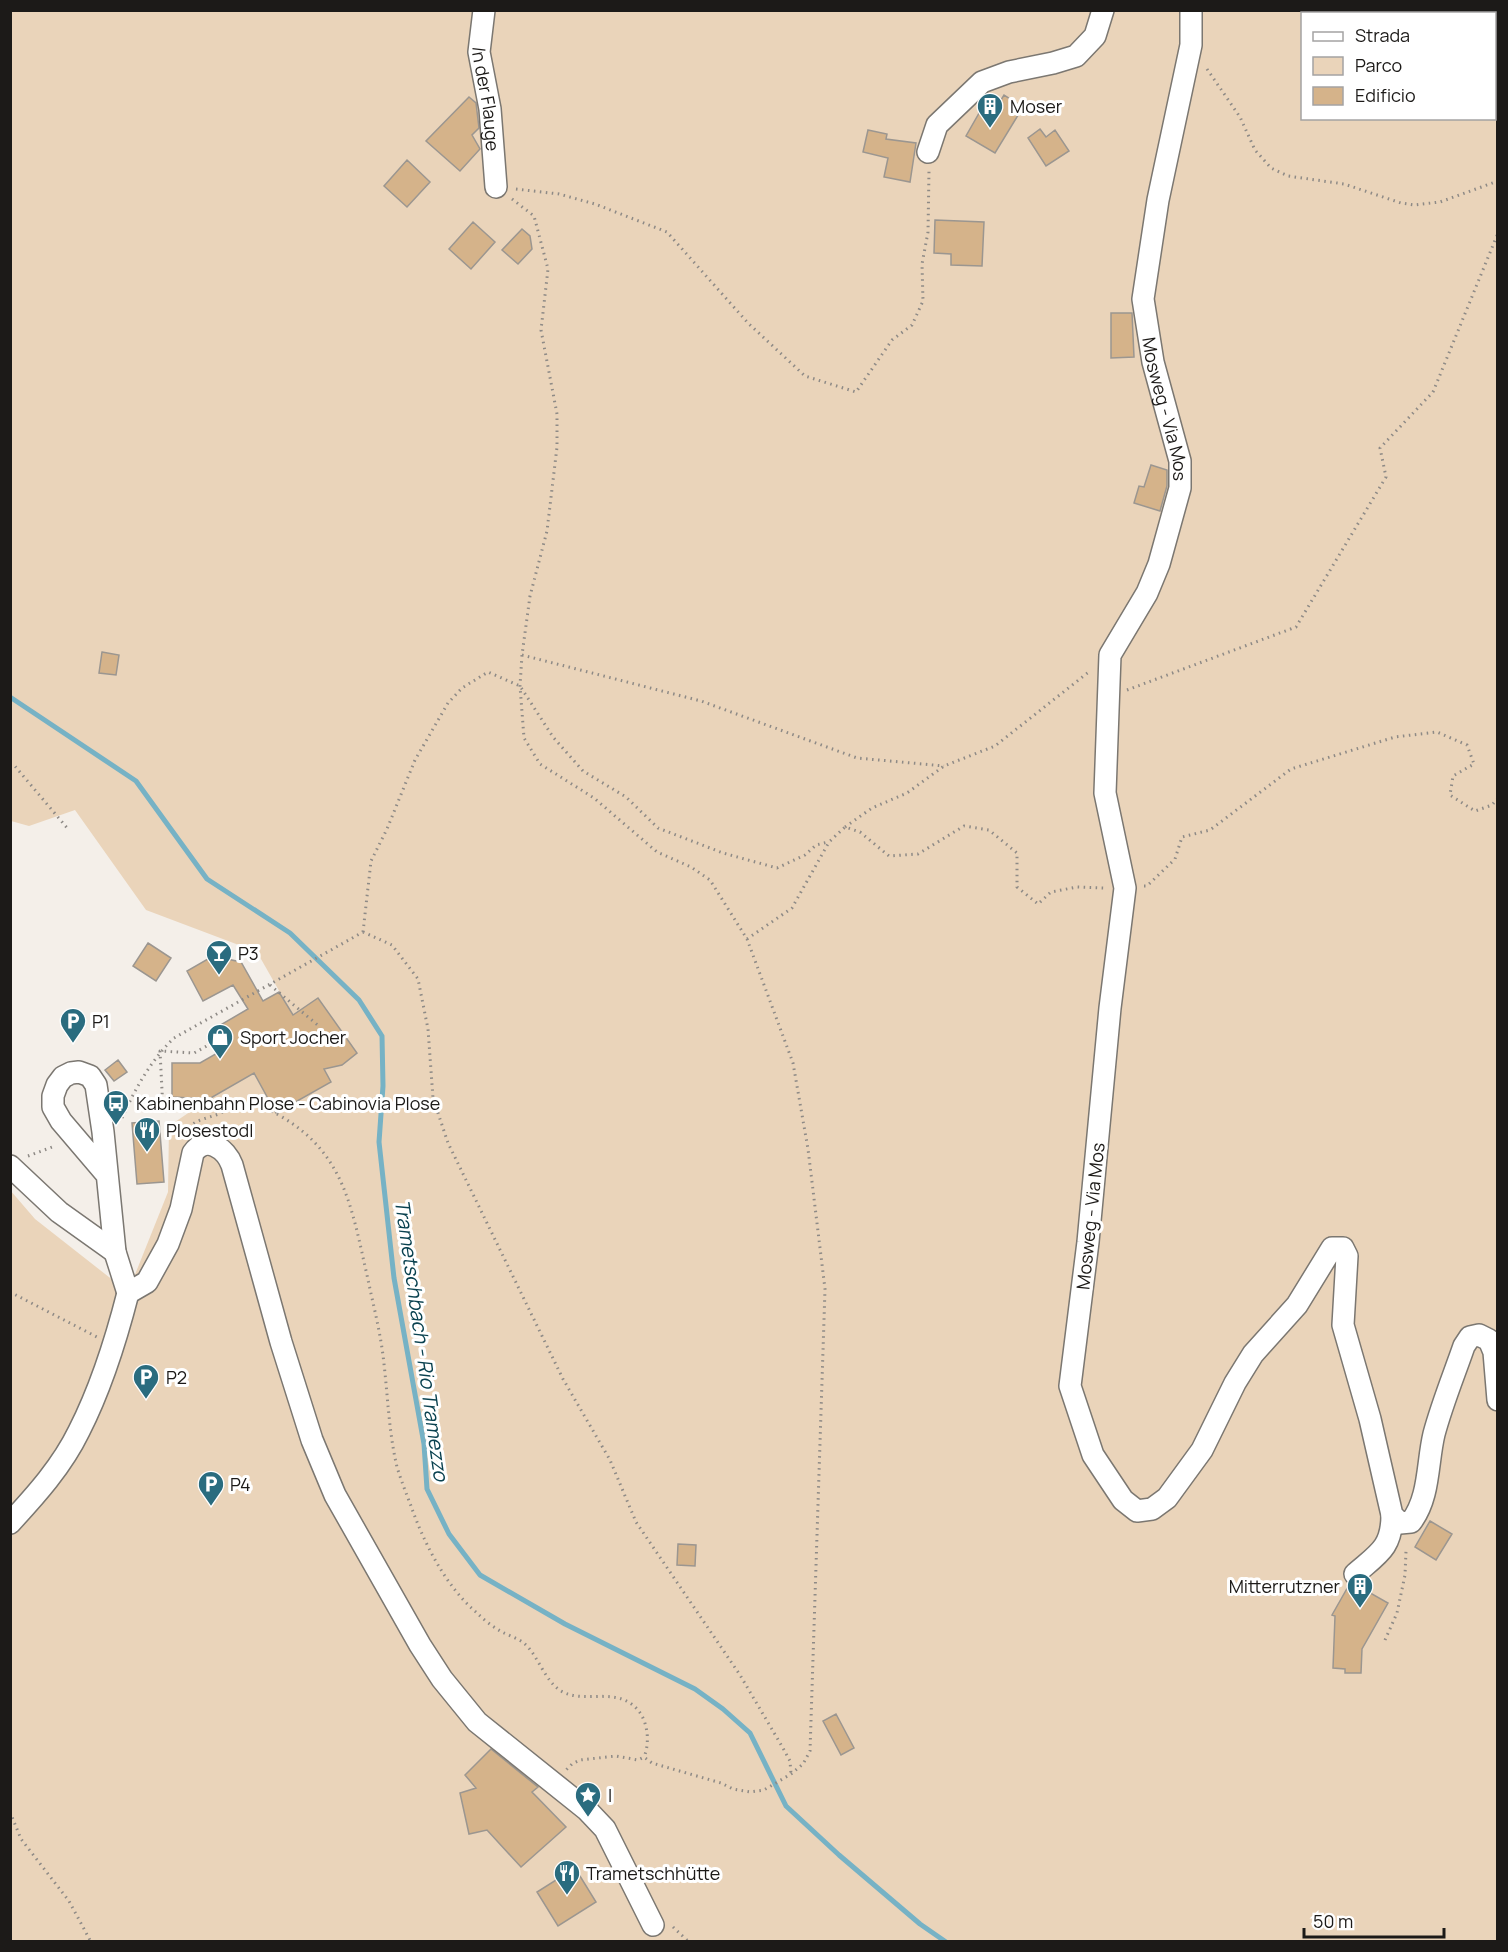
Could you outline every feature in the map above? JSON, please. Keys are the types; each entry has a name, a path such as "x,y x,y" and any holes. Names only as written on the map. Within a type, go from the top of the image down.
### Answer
{"street":[{"name":"In der Flauge","path":"484,10 479,52 490,109 496,187"},
{"path":"928,153 937,125 982,82 1009,72 1076,56 1095,36 1103,10"},
{"name":"Mosweg - Via Mos","path":"1191,10 1191,45 1158,200 1143,299 1153,362 1180,460 1180,488 1159,564 1147,593 1110,655 1105,793 1125,888 1110,1008 1088,1242 1070,1386 1092,1455 1123,1500 1137,1511 1152,1509 1167,1498 1202,1449 1235,1383 1253,1354 1297,1305 1332,1248 1342,1248 1347,1256 1343,1325 1400,1518"},
{"path":"10,1523 46,1483 79,1432 114,1346 128,1293 115,1252 104,1143 96,1085 90,1076 79,1072 71,1073 63,1077 57,1085 53,1096 53,1107 61,1121 107,1175"},
{"path":"128,1293 147,1282 168,1244 181,1209 190,1161 197,1147 212,1144 220,1148 228,1155 275,1321 312,1440 334,1495 442,1679 477,1722 587,1810 605,1829 653,1925"},
{"path":"10,1166 59,1212 115,1252"},
{"path":"1354,1574 1386,1546 1400,1518 1411,1522 1419,1512 1427,1482 1434,1434 1464,1346 1470,1338 1479,1335 1489,1340 1494,1352 1497,1400"}],"path":[{"path":"1191,45 1240,117 1255,150 1271,168 1288,176 1344,184 1401,203 1414,205 1440,201 1497,181"},
{"path":"496,187 559,194 595,204 667,232 748,323 805,376 856,392 892,340 912,325 923,301 922,264 928,232 928,153"},
{"path":"496,187 534,216 548,270 541,330 556,414 557,447 548,531 530,596 522,655 520,686 524,738 540,764 594,798 657,852 691,867 710,880 747,939 793,1063 808,1149 825,1289 810,1751 803,1764 791,1774 764,1790 750,1792 733,1789 721,1783 652,1763 644,1757"},
{"path":"1107,697 1296,627 1386,477 1380,448 1433,392 1497,233"},
{"path":"522,655 701,701 857,758 944,766"},
{"path":"747,939 792,908 829,842 845,827 872,808 907,793 944,766 995,746 1110,655"},
{"path":"363,932 371,861 387,829 415,760 448,703 462,688 488,672 520,686 553,737 583,771 626,797 658,828 723,854 777,868 805,855 816,845 829,842"},
{"path":"845,827 860,832 888,856 918,854 964,826 989,830 1017,853 1017,887 1038,904 1051,892 1077,888 1147,886 1175,859 1182,837 1210,830 1291,769 1395,737 1437,732 1467,745 1474,764 1453,776 1450,795 1475,811 1492,805 1497,798"},
{"path":"10,764 14,765 68,829"},
{"path":"104,1143 115,1134 132,1096 160,1052 174,1038 363,932"},
{"path":"363,932 392,945 418,979 428,1029 433,1098 448,1143 564,1379 610,1460 636,1522 740,1675 790,1761 791,1774"},
{"path":"270,985 320,1028"},
{"path":"160,1052 194,1053 223,1037"},
{"path":"160,1052 163,1110 220,1104 231,1106 243,1103 264,1108 291,1123 316,1144 343,1184 353,1214 374,1308 384,1362 389,1422 397,1468 419,1529 448,1580 475,1612 501,1631 524,1643 562,1692 572,1695 614,1696 629,1702 644,1721 648,1738 644,1757 638,1760 616,1756 580,1760 567,1769"},
{"path":"190,1161 181,1155 185,1131 197,1121 223,1114 231,1106"},
{"path":"10,1292 114,1346"},
{"path":"1384,1640 1398,1613 1405,1575 1400,1518"},
{"path":"10,1812 21,1839 69,1901 91,1941"}],"green space":[{"path":"11,11 1497,11 1497,1941 11,1941 10,1190 35,1219 128,1292 168,1192 169,1126 254,1073 276,1113 331,1082 257,952 146,910 75,810 29,826 11,821"}],"building":[{"name":"Moser","path":"990,94 1001,100 1004,95 1023,107 995,153 966,136"},
{"path":"469,97 476,103 479,128 472,135 480,149 460,171 426,141"},
{"path":"1040,129 1046,137 1055,130 1069,151 1046,166 1028,138"},
{"path":"868,130 887,134 886,139 916,143 910,182 884,177 888,158 863,152"},
{"path":"407,160 430,182 407,207 384,186"},
{"path":"935,220 984,222 982,266 951,265 951,254 934,253"},
{"path":"473,222 495,242 471,269 449,249"},
{"path":"522,229 530,236 532,249 518,264 502,250"},
{"path":"1111,313 1132,313 1134,357 1111,358"},
{"path":"1151,465 1167,470 1167,486 1160,511 1134,503 1139,486 1144,487"},
{"path":"102,652 119,655 116,675 99,673"},
{"path":"148,943 171,958 156,981 133,966"},
{"path":"213,956 241,962 263,1001 279,992 293,1015 318,998 357,1053 342,1065 324,1069 331,1082 276,1113 254,1073 209,1099 172,1097 172,1063 200,1063 228,1047 217,1027 248,1009 233,985 203,1001 187,971"},
{"path":"118,1060 127,1072 114,1081 105,1070"},
{"path":"159,1121 164,1182 137,1184 132,1123"},
{"path":"1430,1521 1452,1534 1436,1560 1415,1547"},
{"path":"678,1544 696,1545 695,1566 677,1565"},
{"path":"1349,1585 1358,1586 1388,1603 1362,1649 1361,1673 1345,1673 1345,1669 1333,1668 1335,1616 1332,1615"},
{"path":"836,1714 854,1748 841,1755 823,1721"},
{"path":"491,1749 538,1787 532,1792 566,1827 521,1867 487,1830 469,1834 460,1793 476,1788 465,1775"},
{"path":"575,1868 596,1902 558,1926 537,1892"}],"waterway":[{"name":"Trametschbach - Rio Tramezzo","path":"10,697 136,781 207,879 290,933 359,1000 382,1036 383,1086 379,1142 394,1278 424,1444 427,1489 449,1534 480,1575 565,1624 695,1689 723,1709 750,1733 786,1806 920,1924 946,1942"}],"place":[{"name":"Moser","path":"990,129"},
{"name":"P3","path":"219,976"},
{"name":"P1","path":"73,1044"},
{"name":"Sport Jocher","path":"220,1060"},
{"name":"Kabinenbahn Plose - Cabinovia Plose","path":"116,1126"},
{"name":"Plosestodl","path":"147,1153"},
{"name":"P2","path":"146,1400"},
{"name":"P4","path":"211,1507"},
{"name":"Mitterrutzner","path":"1360,1609"},
{"name":"I","path":"588,1818"},
{"name":"Trametschhütte","path":"567,1896"}]}
